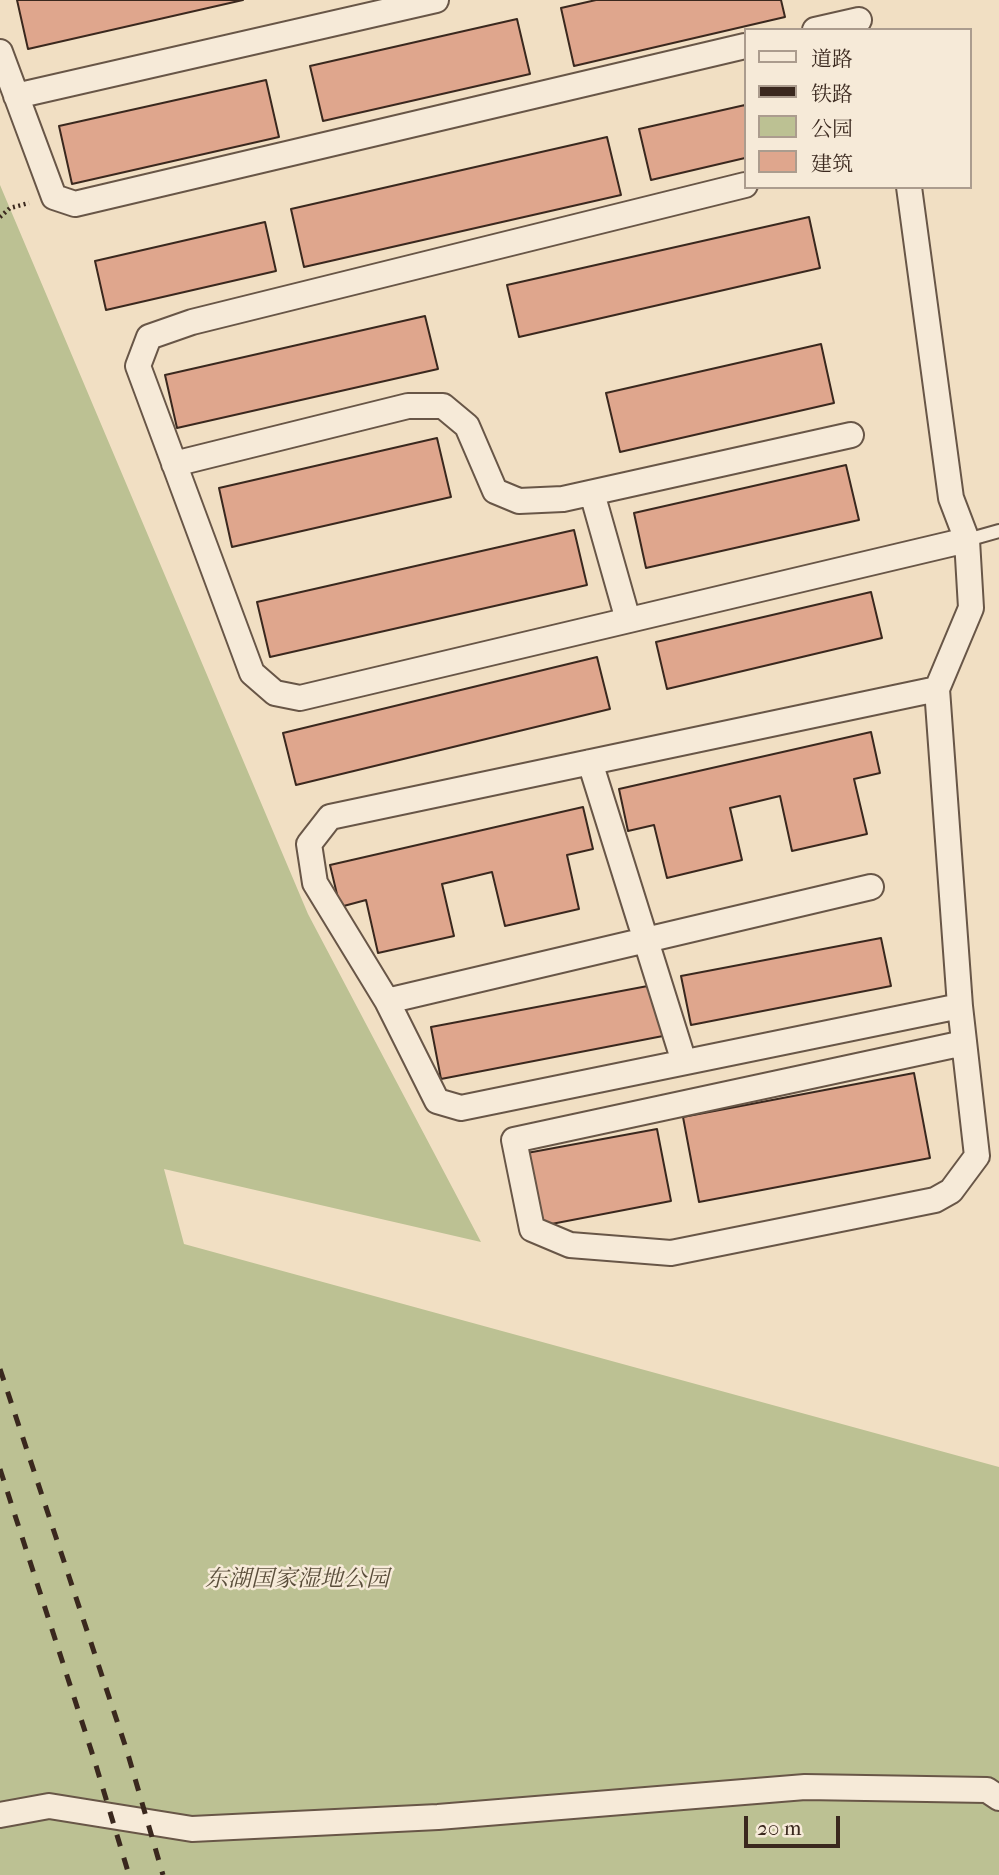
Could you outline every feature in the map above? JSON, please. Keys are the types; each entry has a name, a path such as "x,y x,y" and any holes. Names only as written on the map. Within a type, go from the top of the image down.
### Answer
{"street":[{"path":"16,96 436,0"},
{"path":"822,28 857,16"},
{"path":"0,52 54,197 75,204 744,46"},
{"path":"744,185 191,322 149,337 138,366 252,673 275,693 300,698 967,540"},
{"path":"909,189 951,498 967,540 971,608 937,689 960,1006 964,1043 976,1156 951,1191 935,1200 671,1252 570,1245 532,1229 514,1140 964,1043"},
{"path":"174,464 408,406 443,406 467,426 495,491 519,501 563,499 851,435"},
{"path":"592,493 628,620"},
{"path":"937,689 330,817 309,844 315,883 387,1001 437,1101 461,1108 960,1006"},
{"path":"590,762 684,1062"},
{"path":"387,1001 872,887"},
{"path":"0,1815 49,1806 192,1829 438,1817 805,1787 987,1790 999,1798"}],"lane":[{"path":"967,540 999,531"}],"green space":[{"name":"东湖国家湿地公园","path":"0,185 308,914 481,1242 164,1169 184,1244 999,1467 999,1875 0,1875"}],"building":[{"path":"17,0 243,0 28,49"},
{"path":"596,0 781,0 785,17 574,66 561,8"},
{"path":"517,19 530,74 323,121 310,66"},
{"path":"266,80 279,137 72,184 59,126"},
{"path":"744,105 744,158 651,180 639,129"},
{"path":"607,137 621,195 304,267 291,209"},
{"path":"809,217 820,268 519,337 507,285"},
{"path":"265,222 276,271 106,310 95,261"},
{"path":"425,316 438,369 177,428 165,375"},
{"path":"821,344 834,403 620,452 606,393"},
{"path":"437,438 451,497 232,547 219,488"},
{"path":"846,465 859,520 646,568 634,513"},
{"path":"574,530 587,585 270,657 257,602"},
{"path":"871,592 882,638 667,689 656,642"},
{"path":"597,657 610,709 296,785 283,733"},
{"path":"871,732 880,773 854,779 867,834 792,851 780,796 730,808 742,860 667,878 654,825 628,831 619,789"},
{"path":"583,807 593,849 567,855 579,909 505,926 492,872 442,884 454,936 378,953 366,900 340,907 330,865"},
{"path":"881,938 891,986 691,1025 681,976"},
{"path":"653,985 663,1036 441,1079 431,1027"},
{"path":"914,1073 930,1158 699,1202 683,1117"},
{"path":"657,1129 671,1201 541,1226 527,1153"}],"railway":[{"path":"0,1369 127,1751 163,1875"},
{"path":"0,1469 129,1875"}]}
